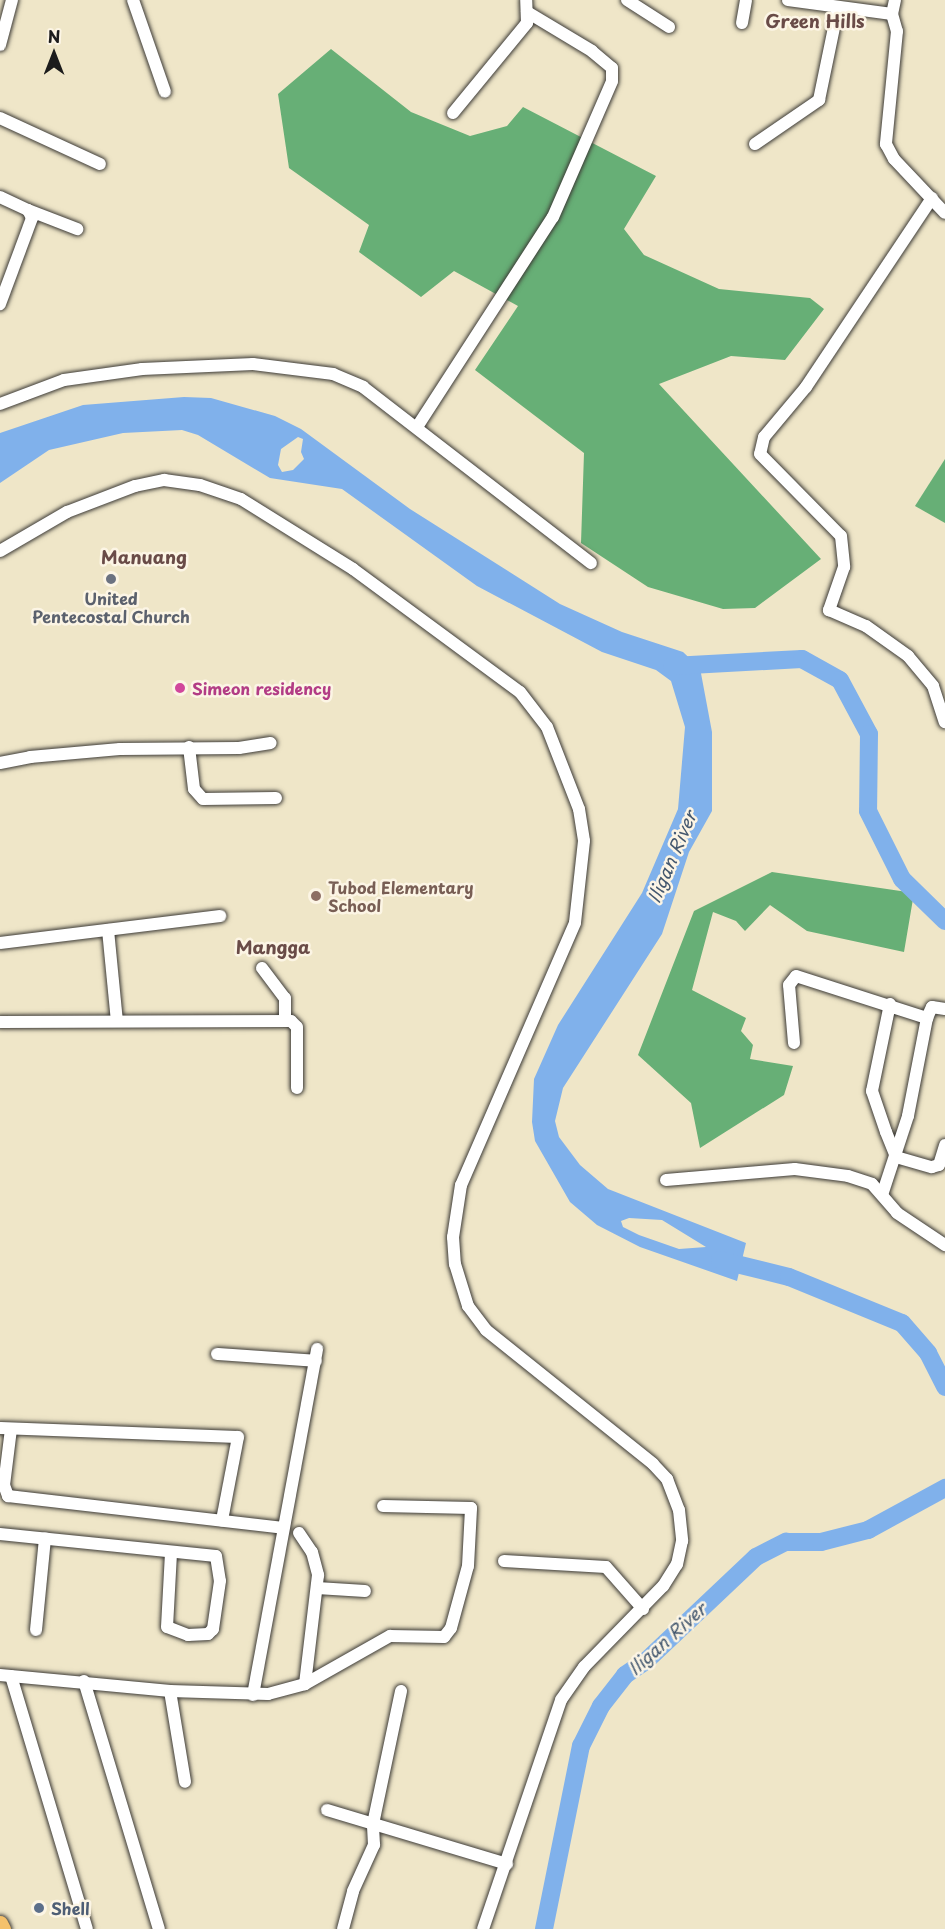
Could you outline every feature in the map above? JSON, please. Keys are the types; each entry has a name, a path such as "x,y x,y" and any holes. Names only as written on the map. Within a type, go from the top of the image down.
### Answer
{"main road":[{"path":"0,1923 3,1929"}],"street":[{"path":"0,45 3,22 12,0"},
{"path":"134,0 165,92"},
{"path":"627,0 669,27"},
{"path":"742,23 746,0"},
{"path":"788,0 892,14"},
{"path":"895,0 892,14 897,31 886,144 894,159 945,213"},
{"path":"453,113 527,23 526,6"},
{"path":"417,427 553,217 612,81 612,68 592,51 526,6"},
{"path":"755,144 819,100 838,8"},
{"path":"0,118 100,164"},
{"path":"0,197 77,229"},
{"path":"932,198 806,387 764,437 760,454 841,537 844,567 829,610 866,626 908,657 933,686 945,722"},
{"path":"0,304 32,218 28,210"},
{"path":"0,404 64,380 142,369 253,364 333,374 363,387 591,563"},
{"path":"0,551 100,496 164,480 200,486 241,499 353,569 520,692 548,727 579,808 584,841 580,900 575,923 461,1185 453,1237 455,1263 468,1306 486,1330 653,1464 667,1479 679,1510 682,1541 677,1564 643,1609 584,1667 561,1700 483,1929"},
{"path":"0,763 66,753 189,747 239,748 271,743"},
{"path":"189,747 194,789 202,799 276,798"},
{"path":"0,943 220,916"},
{"path":"108,930 117,1021"},
{"path":"261,968 285,998 285,1020"},
{"path":"794,1043 789,985 792,977 808,977 927,1018"},
{"path":"890,1004 872,1091 896,1157"},
{"path":"882,1195 908,1116 927,1018 932,1007 945,1009"},
{"path":"0,1022 285,1020 297,1027 297,1088"},
{"path":"896,1157 937,1167 945,1145"},
{"path":"666,1180 817,1169 863,1180 882,1195 914,1227 945,1245"},
{"path":"217,1354 316,1355 254,1695"},
{"path":"222,1520 238,1437 6,1429 4,1485 6,1495 283,1528"},
{"path":"87,1929 6,1675 170,1691 254,1695 305,1684 390,1636 437,1639 448,1634 468,1566 471,1508 382,1506"},
{"path":"299,1533 316,1562 317,1588 305,1684"},
{"path":"0,1534 216,1556 219,1561 216,1613 208,1634 188,1635 167,1627 171,1552"},
{"path":"36,1630 45,1538"},
{"path":"504,1561 606,1567 643,1609"},
{"path":"317,1588 365,1591"},
{"path":"84,1681 159,1929"},
{"path":"170,1691 184,1782"},
{"path":"343,1929 353,1892 374,1845 373,1824 401,1691"},
{"path":"327,1810 507,1864"}],"green space":[{"path":"331,49 411,112 470,136 507,126 523,107 656,176 624,229 644,255 719,289 810,298 824,309 785,360 731,356 659,384 821,559 755,608 723,609 648,587 581,543 584,453 475,370 518,306 454,271 421,297 359,252 369,225 289,168 278,94"},
{"path":"945,459 945,523 915,506"},
{"path":"772,872 914,893 904,952 807,931 770,905 745,931 736,921 713,912 692,990 746,1018 741,1031 753,1045 750,1059 793,1066 784,1095 700,1148 691,1103 638,1055 694,911"}],"water":[{"path":"184,397 211,398 275,416 301,429 410,509 560,604 622,632 683,652 700,668 712,732 712,811 689,852 662,934 563,1088 555,1121 559,1137 580,1165 608,1189 746,1243 737,1281 640,1247 597,1225 570,1202 535,1141 532,1122 534,1079 558,1025 642,893 678,809 685,727 671,681 656,670 602,652 477,586 342,489 270,478 198,435 182,430 123,433 49,450 0,483 0,433 83,405","holes":["298,437 303,439 301,452 304,459 293,470 282,472 278,465 281,449","629,1218 662,1220 706,1247 679,1249 639,1235 623,1227 621,1221"]}],"waterway":[{"path":"672,666 802,659 840,680 869,734 868,811 902,879 945,921"},
{"name":"Iligan River","path":"720,1260 789,1277 902,1323 928,1353 945,1387"},
{"name":"Iligan River","path":"544,1929 581,1746 601,1706 625,1675 646,1661 756,1557 786,1542 821,1542 868,1530 945,1488"}],"place":[{"name":"United Pentecostal Church","path":"111,579"},
{"name":"Simeon residency","path":"180,688"},
{"name":"Tubod Elementary School","path":"316,896"},
{"name":"Shell","path":"39,1908"}],"district":[{"name":"Green Hills","path":"815,21"},
{"name":"Manuang","path":"144,557"},
{"name":"Mangga","path":"273,947"}]}
